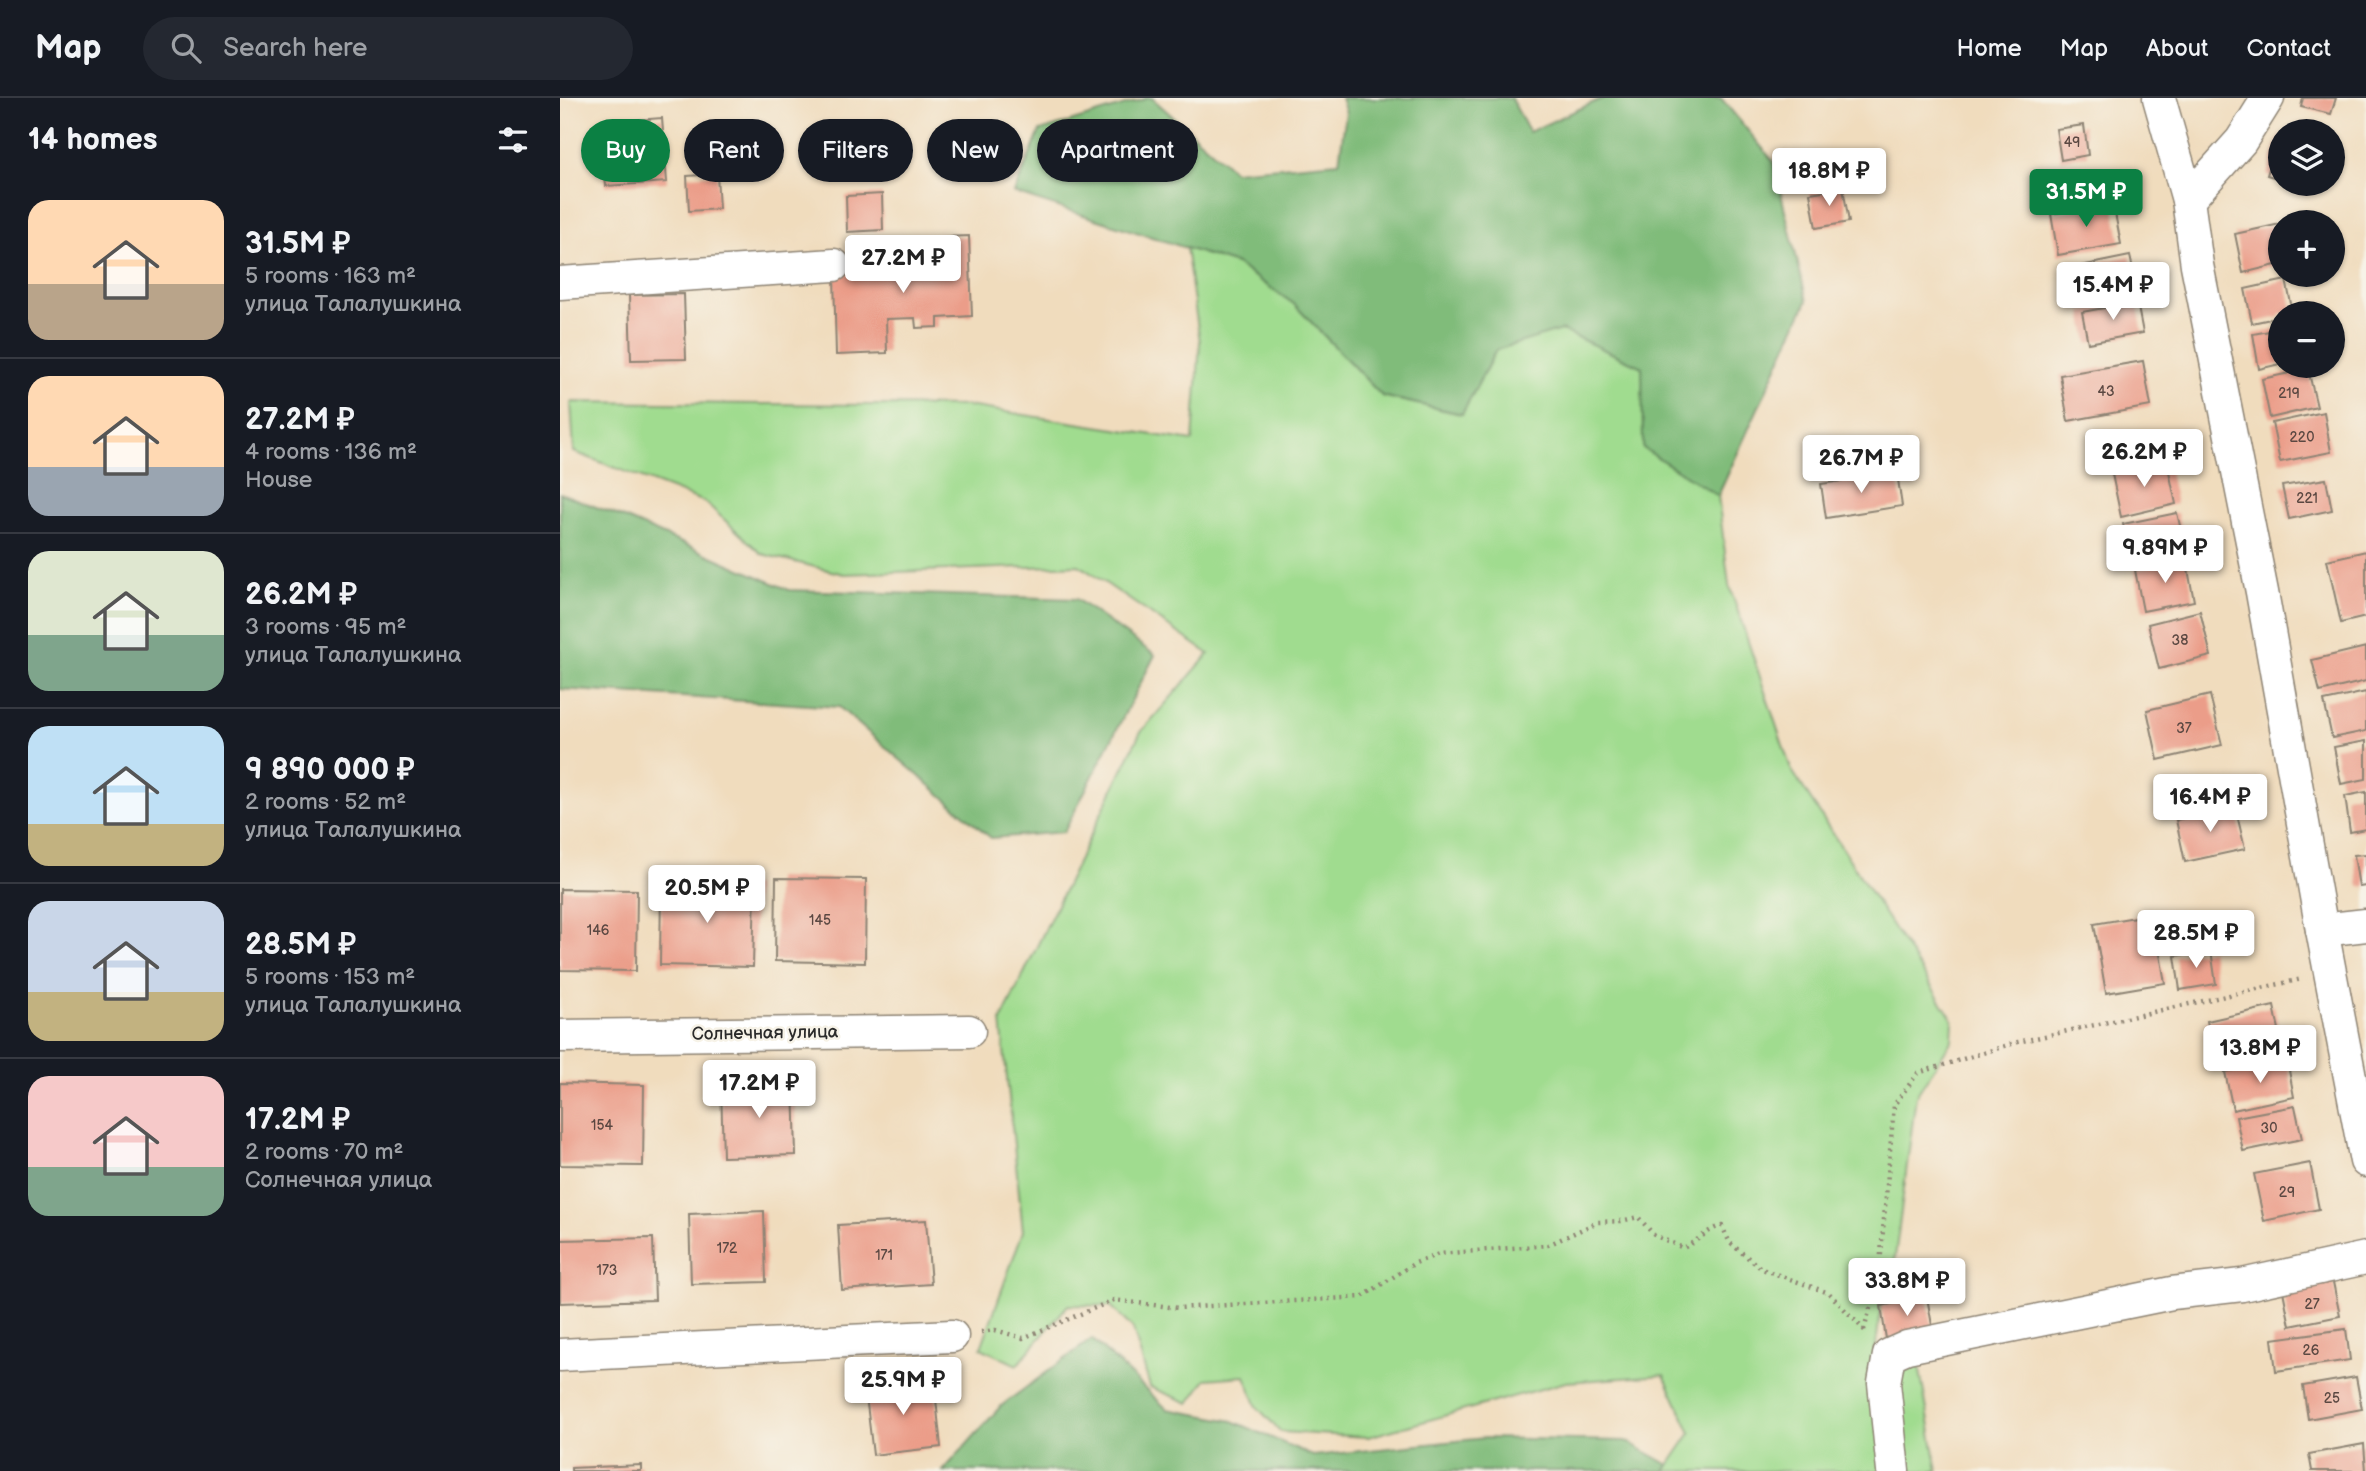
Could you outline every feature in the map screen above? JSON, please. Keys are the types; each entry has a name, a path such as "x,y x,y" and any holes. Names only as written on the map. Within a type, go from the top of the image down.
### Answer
{"street":[{"path":"2160,98 2188,200 2197,265 2262,592 2366,1161"},
{"path":"2188,200 2241,141 2268,98"},
{"path":"560,284 834,265"},
{"path":"2322,930 2366,925"},
{"name":"Солнечная улица","path":"560,1036 969,1031"},
{"path":"1893,1471 1884,1383 1889,1355 1907,1348 2172,1293 2242,1285 2366,1258"},
{"path":"560,1355 953,1336"}],"path":[{"path":"1864,1330 1879,1276 1894,1105 1918,1073 2018,1042 2330,973"},
{"path":"953,1336 995,1330 1023,1338 1114,1300 1178,1308 1362,1297 1415,1263 1439,1254 1548,1245 1598,1222 1637,1217 1654,1235 1683,1248 1696,1243 1715,1227 1722,1226 1730,1243 1762,1269 1829,1293 1889,1355"}],"green space":[{"path":"1152,98 1176,119 1079,119"},
{"path":"1341,98 1511,98 1529,132 1603,98 1721,98 1773,161 1807,301 1718,496 1643,448 1642,367 1561,330 1496,350 1462,414 1382,396 1294,304 1236,264 1014,193 1019,182 1023,182 1023,172 1037,138 1037,182 1198,182 1198,139 1234,171 1339,162 1346,113"},
{"path":"1186,248 1236,264 1294,304 1382,396 1462,414 1496,350 1560,329 1643,367 1643,448 1718,496 1729,585 1791,769 1953,1020 1952,1040 1916,1096 1891,1288 1882,1296 1874,1362 1918,1360 1938,1471 1665,1471 1691,1433 1664,1375 1566,1382 1368,1437 1281,1432 1257,1407 1245,1376 1206,1379 1189,1403 1150,1387 1133,1329 1111,1306 1068,1305 1017,1365 981,1348 1023,1231 1001,1021 1140,733 1209,654 1079,565 844,574 762,554 705,502 574,452 571,402 967,406 1193,441 1200,342"},
{"path":"560,493 789,590 1076,599 1155,655 1064,832 991,838 839,707 560,689"},
{"path":"1092,1339 1167,1409 1233,1421 1313,1456 1485,1438 1626,1441 1669,1465 1665,1471 943,1471 1001,1406"}],"building":[{"path":"2303,98 2336,98 2331,114 2301,107"},
{"path":"2084,125 2088,155 2061,160 2056,129"},
{"path":"606,182 667,182 606,186"},
{"path":"687,182 717,182 719,209 689,211"},
{"path":"1843,188 1849,222 1816,228 1810,193"},
{"path":"882,194 883,230 847,232 846,196"},
{"path":"2113,203 2121,244 2058,255 2051,214"},
{"path":"2268,227 2268,267 2243,273 2235,234"},
{"path":"969,236 972,316 938,318 938,327 916,328 915,318 886,319 887,353 836,355 834,274 915,272 914,238"},
{"path":"2130,256 2138,291 2074,305 2066,269"},
{"path":"2268,284 2268,287 2287,287 2290,301 2268,301 2268,320 2252,323 2245,289"},
{"path":"684,294 686,359 631,360 629,295"},
{"path":"2137,302 2143,333 2088,343 2082,312"},
{"path":"2268,331 2268,367 2259,369 2253,334"},
{"path":"2143,361 2151,406 2068,421 2060,375"},
{"path":"2310,378 2317,407 2270,418 2262,379"},
{"path":"2324,412 2331,452 2280,462 2272,423"},
{"path":"2167,462 2176,504 2121,517 2112,474"},
{"path":"1897,473 1902,506 1826,518 1821,484"},
{"path":"2326,479 2332,510 2289,519 2282,486"},
{"path":"2177,513 2186,551 2132,563 2123,524"},
{"path":"2366,551 2366,617 2341,623 2327,560"},
{"path":"2186,559 2194,601 2143,611 2135,570"},
{"path":"2200,611 2211,656 2159,669 2148,624"},
{"path":"2366,647 2366,681 2320,692 2312,660"},
{"path":"2366,692 2366,731 2332,738 2324,701"},
{"path":"2210,695 2222,745 2158,760 2147,710"},
{"path":"2366,741 2366,779 2341,784 2334,747"},
{"path":"2366,792 2366,829 2350,832 2345,796"},
{"path":"2235,806 2245,849 2185,862 2176,820"},
{"path":"2366,854 2366,886 2359,887 2354,855"},
{"path":"776,878 866,879 865,963 775,961"},
{"path":"661,884 755,886 753,967 660,965"},
{"path":"560,889 637,890 636,971 560,970"},
{"path":"2153,914 2165,983 2106,993 2094,924"},
{"path":"2211,950 2216,984 2180,990 2175,956"},
{"path":"2274,1006 2281,1039 2214,1054 2207,1021"},
{"path":"2287,1060 2294,1097 2233,1110 2225,1072"},
{"path":"560,1083 644,1085 643,1166 560,1165"},
{"path":"794,1083 796,1155 723,1157 721,1085"},
{"path":"2295,1106 2302,1139 2243,1151 2236,1117"},
{"path":"2310,1163 2319,1209 2264,1221 2254,1174"},
{"path":"764,1211 766,1282 691,1284 689,1214"},
{"path":"926,1220 931,1284 842,1290 838,1225"},
{"path":"653,1238 655,1300 560,1303 560,1240"},
{"path":"2333,1282 2340,1316 2290,1326 2283,1291"},
{"path":"1927,1297 1933,1331 1886,1339 1881,1306"},
{"path":"2346,1329 2350,1360 2276,1371 2272,1339"},
{"path":"2356,1377 2362,1409 2308,1419 2303,1386"},
{"path":"934,1380 941,1447 873,1455 865,1387"},
{"path":"2364,1444 2366,1471 2312,1471 2309,1454"},
{"path":"641,1465 641,1471 571,1471 571,1468"}]}
